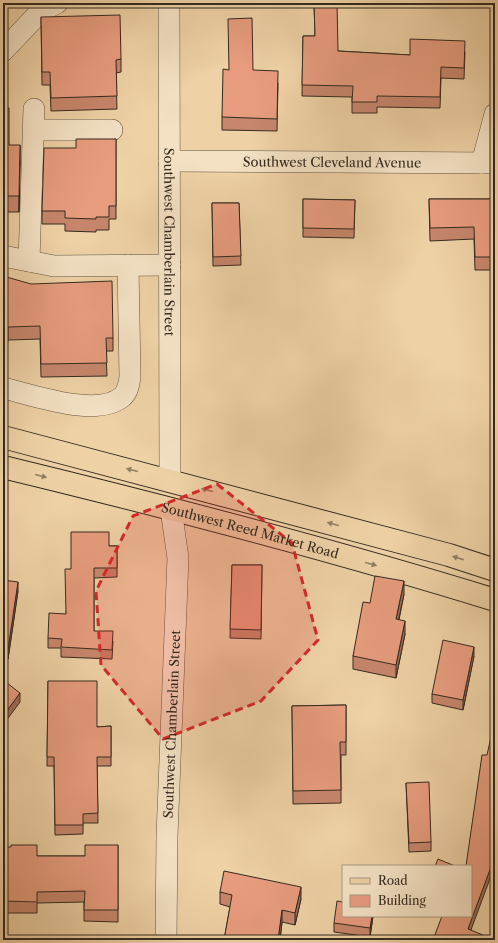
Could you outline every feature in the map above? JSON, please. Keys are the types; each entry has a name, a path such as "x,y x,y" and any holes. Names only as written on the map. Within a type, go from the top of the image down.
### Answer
{"main road":[{"path":"3,437 449,554 495,570"},
{"name":"Southwest Reed Market Road","path":"3,467 171,509 495,600"}],"street":[{"path":"3,51 41,11 57,3"},
{"name":"Southwest Chamberlain Street","path":"169,3 170,480"},
{"path":"29,262 34,109"},
{"path":"488,163 495,114"},
{"path":"34,130 112,130"},
{"name":"Southwest Cleveland Avenue","path":"169,161 488,163"},
{"path":"3,256 54,266 170,265"},
{"path":"3,388 84,407 107,405 122,396 128,389 130,378 128,265"},
{"name":"Southwest Chamberlain Street","path":"166,940 167,836 178,558 171,509"}],"highlighted area":[{"path":"217,484 292,543 318,640 261,701 163,739 101,665 96,591 133,516"}],"building":[{"path":"314,3 337,3 338,51 410,55 410,39 465,41 464,68 441,67 440,97 377,96 377,102 352,102 353,86 302,85 303,36 315,36"},
{"path":"120,15 121,59 116,60 117,96 51,98 50,72 42,72 41,17"},
{"path":"252,18 253,70 278,71 277,119 222,117 223,69 229,70 228,19"},
{"path":"3,108 9,108 9,145 20,145 19,196 3,196"},
{"path":"76,139 116,139 116,206 109,206 109,217 96,217 96,219 65,218 65,211 42,211 44,148 76,148"},
{"path":"303,199 355,200 354,229 303,228"},
{"path":"429,199 495,199 495,257 475,257 474,227 430,228"},
{"path":"212,203 239,203 241,256 213,257"},
{"path":"3,276 31,284 112,281 113,338 106,338 107,363 41,364 40,326 8,327 3,346"},
{"path":"71,532 109,532 109,546 117,546 117,568 94,568 94,631 113,631 112,650 61,647 62,639 48,638 49,613 66,614 65,569 71,569"},
{"path":"232,565 262,565 261,630 230,629"},
{"path":"375,576 404,581 396,619 405,621 396,665 353,656 363,602 370,603"},
{"path":"3,580 18,582 8,649 3,649"},
{"path":"443,640 474,647 463,700 432,694"},
{"path":"3,680 20,693 3,716"},
{"path":"48,681 97,681 97,727 111,726 111,757 97,757 98,813 83,814 83,825 55,825 54,757 47,757"},
{"path":"346,705 346,742 340,742 341,790 293,791 292,706"},
{"path":"495,719 495,856 468,929 483,935 481,940 433,940 442,917 472,917 472,865 466,865 482,755 487,755"},
{"path":"429,782 431,842 409,843 406,783"},
{"path":"11,845 37,845 37,856 85,856 85,845 118,845 118,910 84,910 85,891 37,892 37,902 3,901 3,847 11,847"},
{"path":"438,859 453,865 435,865"},
{"path":"224,871 301,887 295,913 282,910 278,940 224,940 232,895 220,892"},
{"path":"337,901 342,902 342,917 372,917 370,928 334,923"}]}
